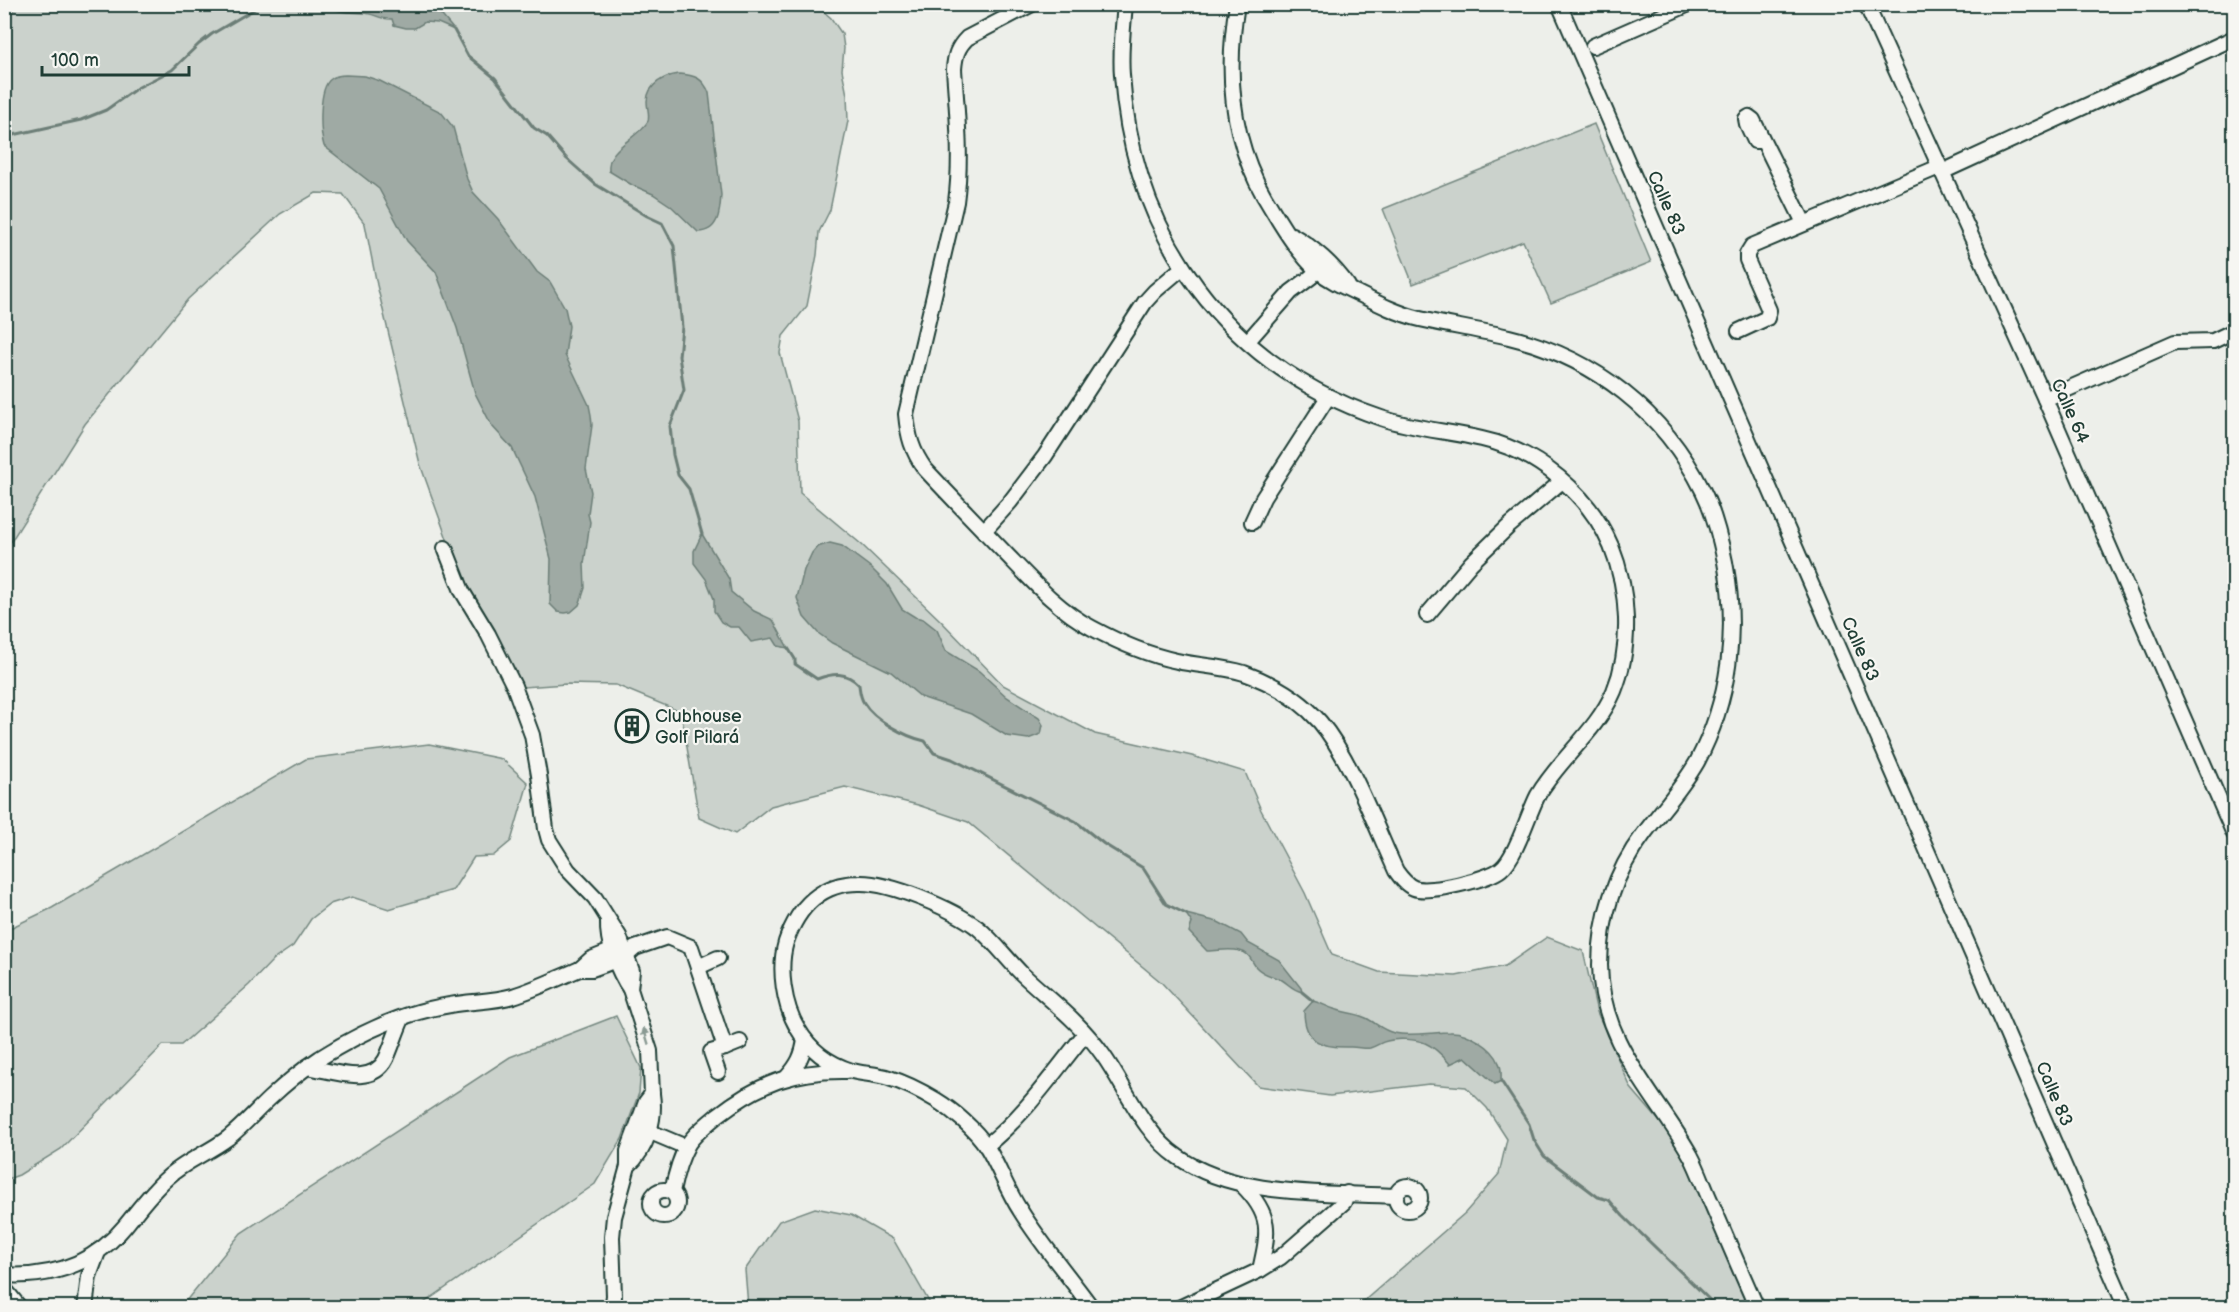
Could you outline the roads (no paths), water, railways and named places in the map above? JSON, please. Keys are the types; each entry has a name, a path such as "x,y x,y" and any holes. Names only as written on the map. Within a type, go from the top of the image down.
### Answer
{"street":[{"path":"1032,4 967,38 959,45 956,54 954,69 960,160 956,202 906,414 908,435 914,454 925,469 1033,582 1090,627 1132,647 1175,661 1242,673 1274,686 1318,719 1332,737 1396,871 1403,881 1414,888 1429,891 1494,874 1509,861 1540,792 1591,729 1614,690 1621,667 1626,623 1620,577 1611,547 1585,503 1540,463 1517,450 1485,439 1413,427 1328,397 1277,367 1224,320 1182,268 1147,197 1137,168 1130,137 1122,71 1125,4"},
{"path":"1237,4 1232,32 1231,68 1236,121 1247,159 1259,188 1289,233 1304,242 1317,262 1351,290 1380,304 1418,319 1510,337 1543,347 1613,382 1649,415 1672,443 1703,491 1713,516 1729,581 1732,642 1728,672 1716,716 1696,762 1675,795 1640,838 1625,862 1609,899 1602,934 1600,968 1604,1000 1615,1033 1631,1066 1691,1156 1756,1308"},
{"name":"Calle 83","path":"1559,4 2126,1308"},
{"path":"1593,46 1689,4"},
{"name":"Calle 64","path":"1866,4 2045,399 2233,824"},
{"path":"1739,331 1767,318 1769,314 1747,260 1749,250 1756,244 1941,169 2235,38"},
{"path":"1763,141 1803,224"},
{"path":"1248,341 1317,262"},
{"path":"984,531 1045,456 1145,302 1182,268"},
{"path":"2045,399 2175,342 2213,341 2235,331"},
{"path":"1252,522 1263,498 1328,397"},
{"path":"1427,615 1471,562 1562,481"},
{"path":"446,548 462,591 488,634 514,686 528,725 539,775 549,840 568,870 595,898 619,936 623,952 632,971 630,988 650,1051 654,1114 644,1129 637,1158 628,1166 614,1217 612,1237 616,1304"},
{"path":"854,1071 819,1055 805,1040 789,1012 783,968 784,950 790,931 813,898 824,890 845,883 866,883 896,888 970,923 987,936 1022,974 1069,1015 1101,1051 1147,1127 1161,1143 1180,1158 1211,1174 1242,1185 1396,1196"},
{"path":"4,1275 21,1276 66,1268 83,1262 98,1252 124,1228 167,1177 227,1139 288,1082 346,1042 402,1019 449,1005 512,996 580,969 591,959 623,952 667,937 691,947 691,960 698,989 713,1016 713,1032 725,1048"},
{"path":"691,960 718,958"},
{"path":"713,1016 728,1012"},
{"path":"307,1067 359,1076 374,1072 381,1067 387,1057 402,1019"},
{"path":"986,1146 1002,1133 1036,1097 1085,1034"},
{"path":"787,1077 797,1066 805,1040"},
{"path":"718,1072 711,1052 740,1042"},
{"path":"672,1192 686,1147 693,1137 731,1105 758,1088 787,1077 825,1071 854,1071 891,1078 939,1102 963,1121 986,1146 1020,1210 1092,1308"},
{"path":"644,1129 686,1147"},
{"path":"1242,1185 1254,1196 1265,1218 1268,1231 1260,1270"},
{"path":"1179,1308 1260,1270 1299,1242 1344,1202 1347,1193"},
{"path":"86,1308 89,1276 98,1252"},
{"path":"4,1288 20,1308"}],"waterway":[{"path":"4,137 81,120 106,110 137,88 172,70 212,34 263,4"},
{"path":"454,30 468,56 495,78 534,128 547,136 567,159 595,184 662,223 674,246 682,327 679,356 684,390 670,426 678,475 689,489 702,534"},
{"path":"788,648 795,659 795,664 817,679 839,674 854,680 859,685 863,701 875,716 900,732 925,741 934,753 952,759 1075,821 1104,844 1143,868 1166,904 1186,914"},
{"path":"1302,992 1313,1001"},
{"path":"1501,1081 1529,1124 1534,1140 1544,1156 1598,1197 1609,1200 1718,1308"}],"place":[{"name":"Clubhouse Golf Pilará","path":"632,726"}]}
